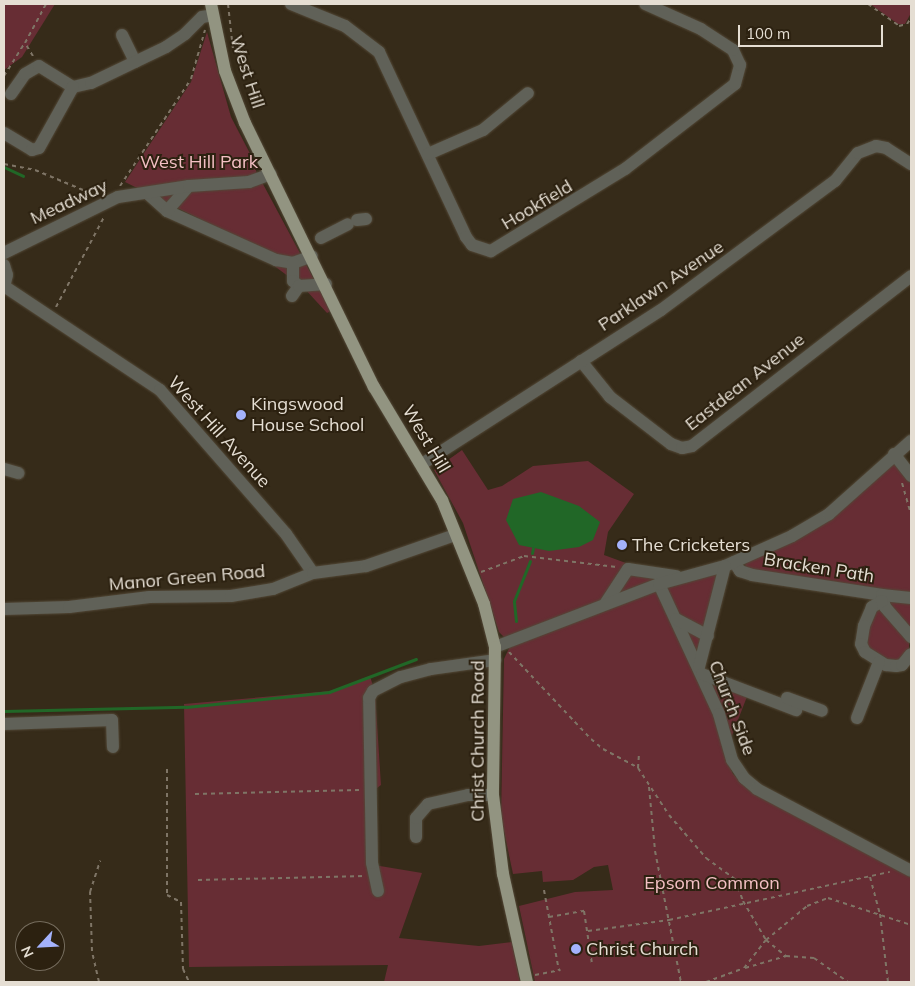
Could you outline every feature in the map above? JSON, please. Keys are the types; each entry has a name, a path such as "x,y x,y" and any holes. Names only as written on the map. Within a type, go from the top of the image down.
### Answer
{"main road":[{"name":"West Hill","path":"212,9 225,71 238,106 271,174 313,245 326,284 374,387 442,500 484,604 498,650"},
{"name":"Christ Church Road","path":"498,650 492,795 500,858 526,980"}],"street":[{"name":"Hookfield","path":"291,4 316,9 359,34 379,52 466,237 472,245 482,250 492,251 508,243 626,169 729,90 740,75 738,57 733,50 701,29 645,4"},
{"path":"11,94 25,74 39,66 73,87 91,83 135,62 185,34 212,9"},
{"path":"122,34 135,62"},
{"path":"4,133 32,150 39,148 73,87"},
{"path":"428,154 483,130 528,93"},
{"name":"Parklawn Avenue","path":"422,464 661,310 835,181 858,153 876,146 886,148 911,164"},
{"name":"Meadway","path":"4,253 113,200 147,192 190,186 249,182 271,174"},
{"path":"167,211 190,186"},
{"path":"147,192 167,211 255,252 293,263"},
{"path":"326,284 320,287 296,291 293,281 293,263 313,245 357,221"},
{"path":"4,266 7,275 4,287"},
{"name":"Eastdean Avenue","path":"581,361 616,402 671,444 682,448 692,446 911,276"},
{"name":"West Hill Avenue","path":"4,287 160,390 286,534 313,573"},
{"path":"378,891 375,876 371,790 369,698 373,691 401,677 498,650 605,604 660,584 729,564 792,536 829,514 894,454 911,441"},
{"path":"894,454 906,478"},
{"path":"4,469 18,473"},
{"name":"Manor Green Road","path":"4,609 69,607 149,597 231,596 273,589 313,573 351,570 455,535"},
{"path":"729,564 700,671 796,710"},
{"name":"Bracken Path","path":"729,564 740,571 752,575 882,598 911,637"},
{"path":"605,604 628,569 686,576"},
{"name":"Church Side","path":"660,584 722,721 732,760 744,778 757,789 909,869"},
{"path":"911,598 882,598 872,607 861,636 865,652 879,662 902,665 911,654"},
{"path":"676,619 708,636"},
{"path":"857,718 879,662"},
{"path":"736,687 746,682 822,711"},
{"path":"4,724 112,720 113,747"},
{"path":"416,837 416,818 428,804 468,796 492,795"}],"path":[{"path":"4,76 25,44 46,4"},
{"path":"228,4 233,53"},
{"path":"868,4 899,26 906,24 911,18"},
{"path":"50,317 89,250 121,183 191,79 206,28"},
{"path":"25,44 39,66"},
{"path":"4,164 35,170 113,200"},
{"path":"906,478 911,514"},
{"path":"478,573 524,556 628,569"},
{"path":"498,650 523,669 591,739 638,768 669,815 706,858 736,880 743,901 766,940 786,956"},
{"path":"638,768 639,754"},
{"path":"167,769 166,893 169,899 181,902 183,969 189,982"},
{"path":"649,785 655,851 681,982"},
{"path":"195,794 371,790"},
{"path":"99,982 92,951 90,900 91,886 100,861"},
{"path":"588,930 669,920 743,901 909,869"},
{"path":"198,880 375,876"},
{"path":"870,877 880,914 888,982"},
{"path":"526,980 560,970 544,890"},
{"path":"744,968 766,940 807,906 828,898 862,912 880,914 911,925"},
{"path":"549,917 584,911 592,964"},
{"path":"706,982 744,968 786,956 814,958 848,982"}],"green space":[{"path":"4,4 55,4 22,57 4,70"},
{"path":"870,4 911,4 911,13 905,24 898,24"},
{"name":"West Hill Park","path":"207,32 231,117 256,165 256,171 331,311 327,313 304,288 234,236 125,182 191,82"},
{"name":"Epsom Common","path":"462,450 488,490 502,486 533,466 588,461 634,494 608,532 604,555 656,574 721,570 695,668 717,716 725,756 733,774 747,787 911,877 911,982 535,982 519,906 575,892 613,890 608,865 594,867 573,880 543,882 542,871 513,874 501,817 504,659 511,644 499,632 463,523 434,470"},
{"path":"892,462 911,481 911,593 884,591 746,569 745,563 819,526"},
{"path":"890,600 911,602 911,632 888,606"},
{"path":"877,607 909,641 909,652 902,660 890,661 869,652 866,633"},
{"path":"370,676 375,693 381,785 373,791 374,865 422,873 399,938 479,946 512,942 520,982 384,982 388,965 189,967 184,704 331,691"},
{"path":"710,679 748,694 731,738"}],"shaded area":[{"path":"541,492 579,506 600,522 593,540 579,547 549,551 519,545 506,520 513,499"}],"waterway":[{"path":"4,167 23,176"},
{"path":"532,553 533,548"},
{"path":"516,621 514,601 530,561"},
{"path":"4,711 186,707 329,692 416,659"}],"place":[{"name":"Kingswood House School","path":"241,415"},
{"name":"The Cricketers","path":"622,545"},
{"name":"Christ Church","path":"576,949"}]}
